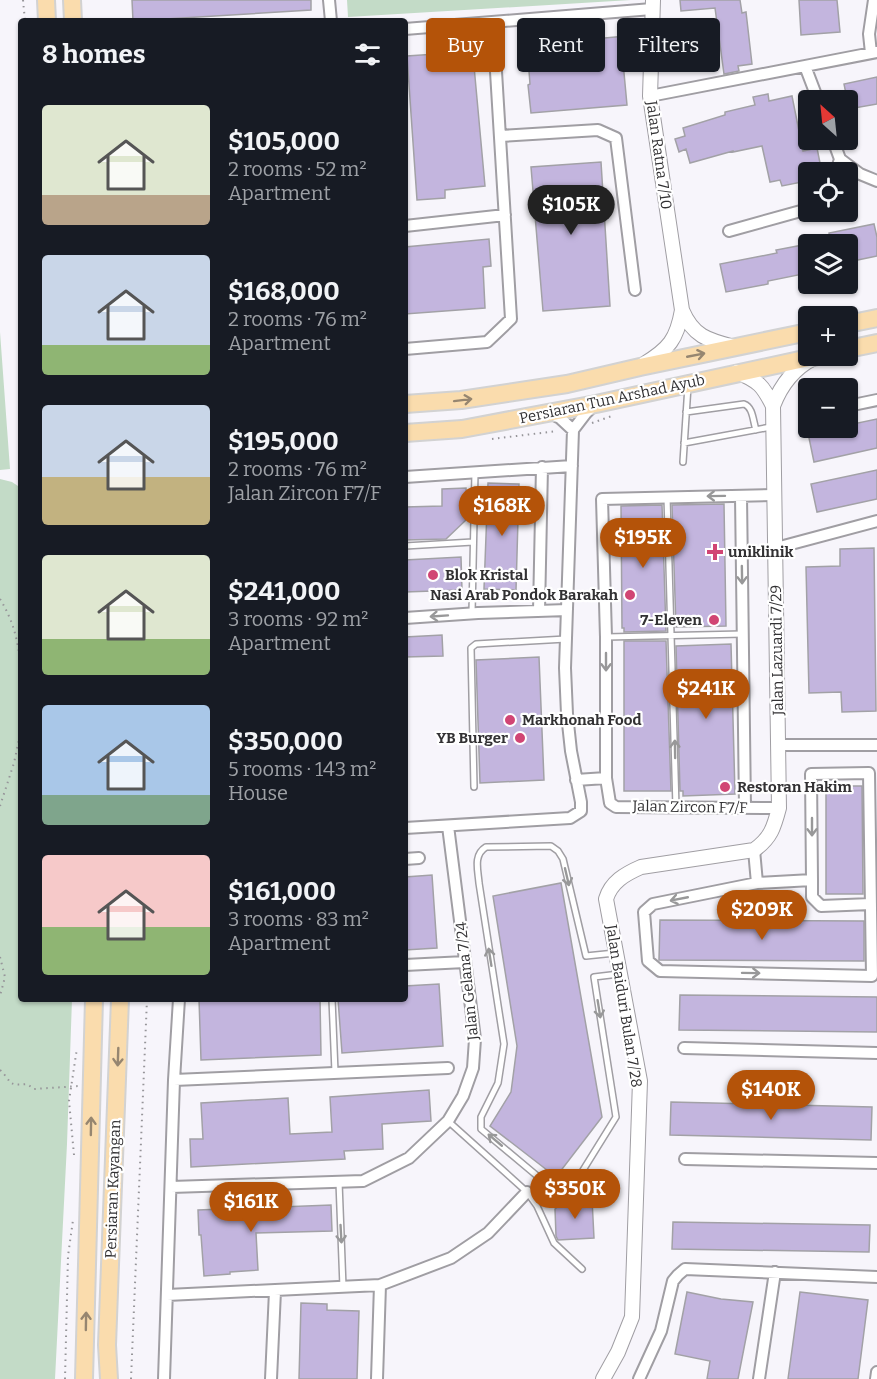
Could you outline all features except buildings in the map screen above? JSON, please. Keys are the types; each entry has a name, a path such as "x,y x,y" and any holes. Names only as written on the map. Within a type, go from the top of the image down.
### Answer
{"main road":[{"path":"46,0 47,18"},
{"path":"72,0 73,18"},
{"path":"858,322 877,318"},
{"name":"Persiaran Tun Arshad Ayub","path":"408,404 461,400 567,384 640,366 798,334"},
{"path":"858,348 877,344"},
{"name":"Persiaran Tun Arshad Ayub","path":"408,433 462,429 550,413 798,360"},
{"name":"Persiaran Kayangan","path":"84,1379 94,1002"},
{"name":"Persiaran Kayangan","path":"110,1379 107,1345 120,1002"},
{"path":"100,1379 107,1345"}],"street":[{"path":"329,0 331,18"},
{"path":"650,96 874,52 869,34 874,0"},
{"path":"505,21 652,4"},
{"name":"Jalan Ratna 7/10","path":"652,4 650,96 682,310 686,320 699,335 713,342 736,347"},
{"path":"408,29 426,27"},
{"path":"805,66 814,90"},
{"path":"408,350 487,342 511,318 496,72"},
{"path":"500,136 598,130 616,138 635,290"},
{"path":"837,150 840,159 860,174 877,181"},
{"path":"729,231 798,212"},
{"path":"408,226 505,215"},
{"name":"Jalan Ratna 7/10","path":"640,366 665,349 679,327 682,310"},
{"path":"773,406 784,383 802,366"},
{"path":"737,372 760,384 773,406"},
{"path":"858,404 877,400"},
{"path":"408,828 570,818 581,811 571,751 565,668 573,430 596,404"},
{"name":"Jalan Lazuardi 7/29","path":"754,850 770,836 779,808 773,406"},
{"path":"550,413 560,418 573,430"},
{"path":"408,477 572,466"},
{"path":"539,610 542,467"},
{"name":"Jalan Zircon F7/F","path":"775,495 602,499 606,637 606,778 610,803 616,807 779,808"},
{"path":"741,496 745,808"},
{"path":"776,548 877,521"},
{"path":"408,618 567,610"},
{"path":"778,745 877,745"},
{"path":"812,880 757,883 653,904 644,912 648,960 660,971 872,976 871,904 869,773 812,774 812,880 812,897 820,906 871,904"},
{"path":"576,780 606,778"},
{"name":"Jalan Gelana 7/24","path":"171,1187 363,1181 409,1158 448,1121 463,1096 473,1068 475,1039 448,826"},
{"path":"754,850 757,883"},
{"name":"Jalan Baiduri Bulan 7/28","path":"603,1379 618,1352 632,1317 640,1081 606,899 608,891 627,873 641,867 754,850"},
{"path":"408,859 419,858"},
{"path":"408,965 465,962"},
{"path":"164,1379 179,1002"},
{"path":"684,1048 877,1053"},
{"path":"174,1080 448,1068"},
{"path":"685,1159 877,1163"},
{"path":"167,1295 380,1285 452,1258 488,1233 527,1191"},
{"path":"639,1379 661,1332 673,1281 685,1269 877,1277"},
{"path":"759,1379 775,1272"},
{"path":"377,1379 380,1285"},
{"path":"271,1379 274,1291"},
{"path":"876,1379 877,1372"}],"lane":[{"path":"683,462 688,384"},
{"path":"686,412 748,405 756,430"},
{"path":"684,443 774,427"},
{"path":"472,613 475,472"},
{"path":"668,497 676,807"},
{"path":"408,546 474,542"},
{"path":"606,637 743,634"},
{"path":"474,787 471,648 476,644 566,639"},
{"path":"617,953 586,956 563,859 558,851 550,846 486,847 479,852 477,858 479,883 504,1044 498,1083 481,1117 482,1129 542,1180 555,1183 580,1175 616,1117 594,977 621,973"},
{"path":"332,1002 335,1072"},
{"path":"448,1121 527,1191 537,1206 554,1243 582,1269"},
{"path":"339,1182 343,1287"}],"path":[{"path":"23,0 25,18"},
{"path":"0,599 9,615 18,643"},
{"path":"0,806 18,744"},
{"path":"0,957 5,977 0,996"},
{"path":"131,1379 147,1002"},
{"path":"75,1164 69,1101 78,1044"},
{"path":"0,1070 9,1083 27,1084 34,1089 92,1086"},
{"path":"65,1379 68,1256 73,1221"}],"green space":[{"path":"347,0 631,0 348,17"},
{"path":"0,332 10,469 0,470"},
{"path":"0,479 18,486 18,1002 72,1002 55,1379 0,1379"}],"place":[{"name":"uniklinik","path":"715,552"},
{"name":"Blok Kristal","path":"433,575"},
{"name":"Nasi Arab Pondok Barakah","path":"630,595"},
{"name":"7-Eleven","path":"714,620"},
{"name":"Markhonah Food","path":"510,720"},
{"name":"YB Burger","path":"520,738"},
{"name":"Restoran Hakim","path":"725,787"}]}
